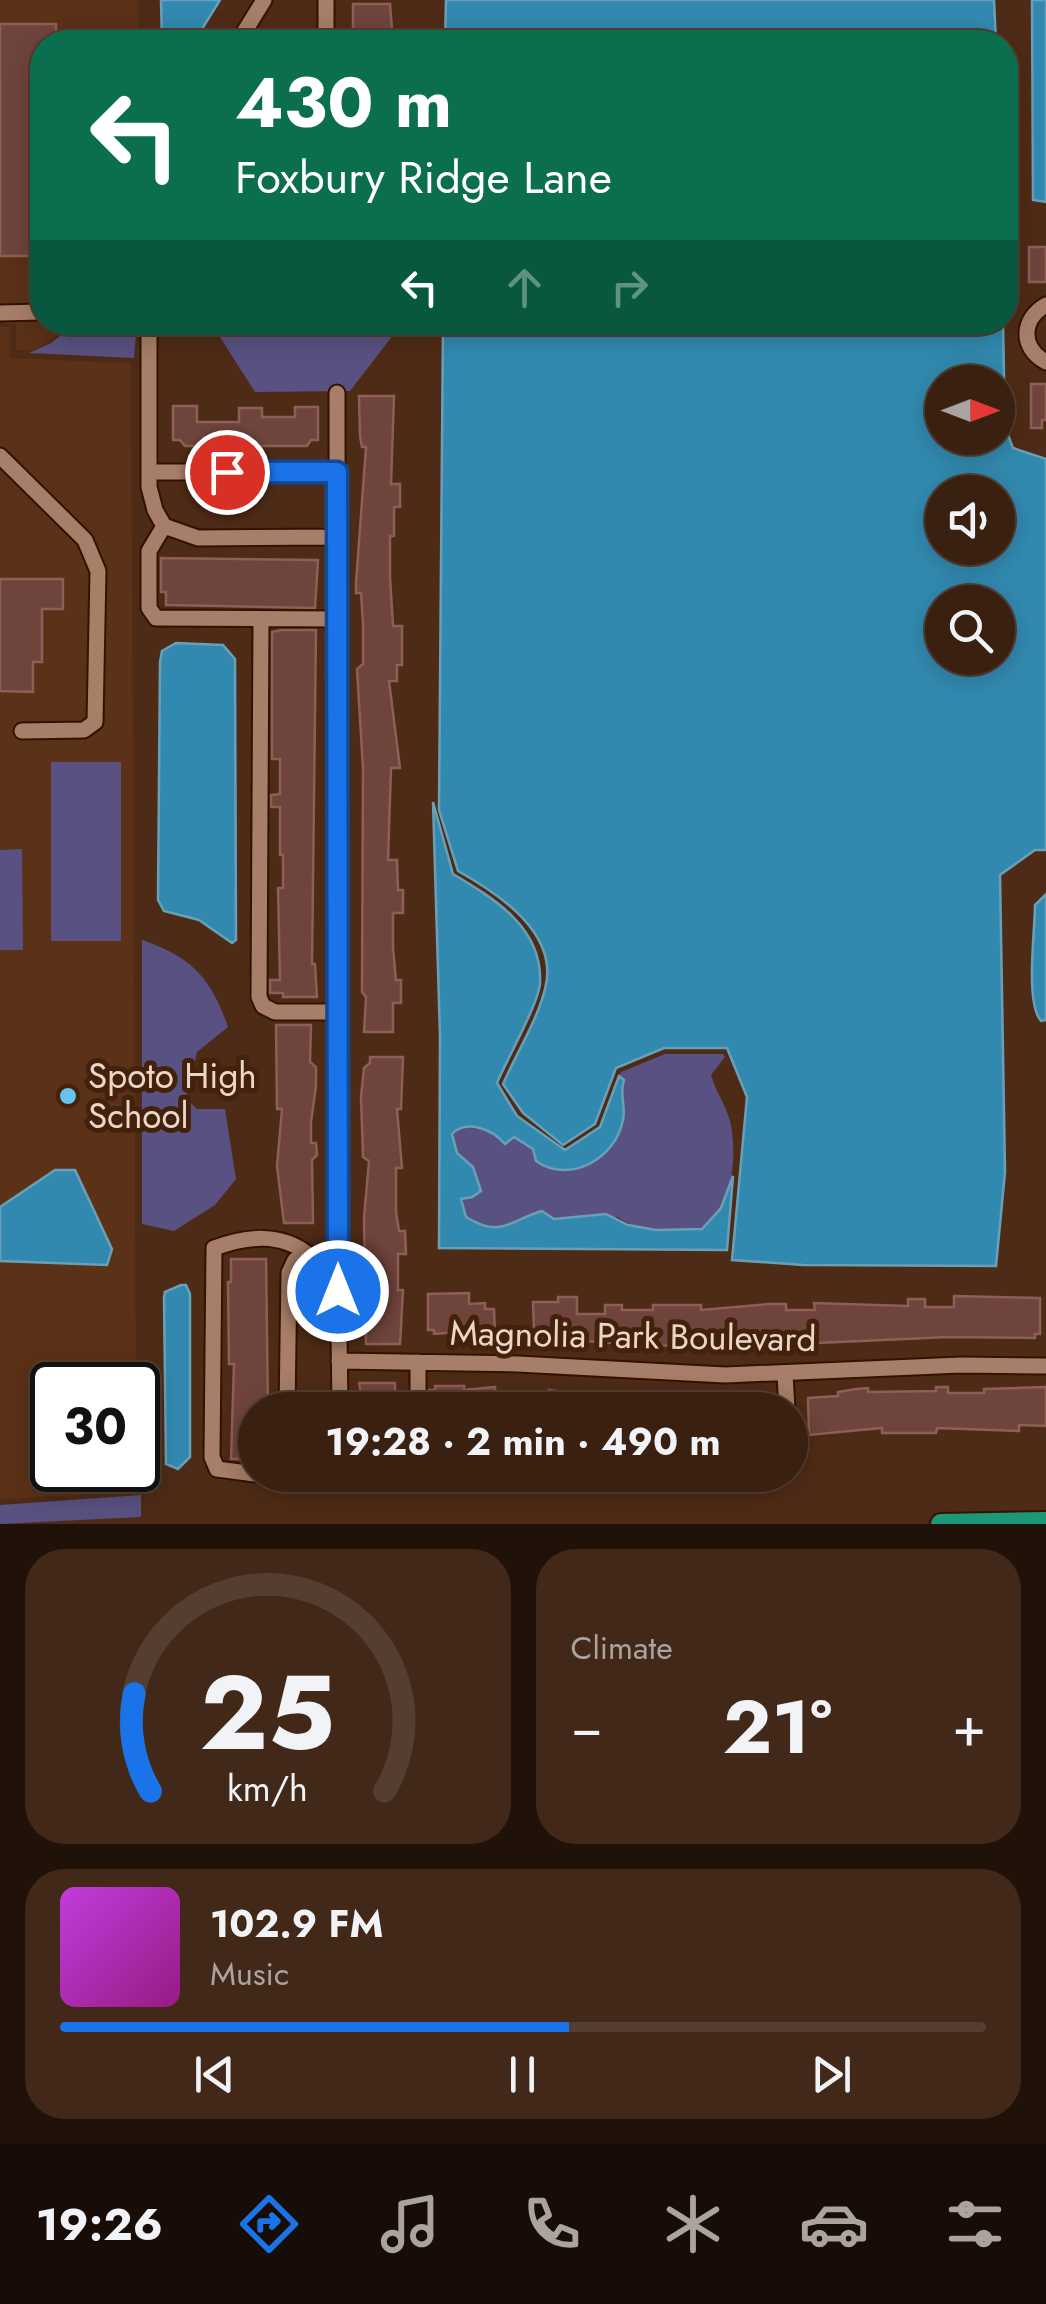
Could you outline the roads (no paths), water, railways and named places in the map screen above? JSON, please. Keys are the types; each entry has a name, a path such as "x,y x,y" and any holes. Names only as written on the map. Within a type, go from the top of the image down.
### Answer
{"highway":[{"path":"941,1524 1046,1522"}],"street":[{"path":"245,30 264,0"},
{"path":"326,0 326,30"},
{"path":"1046,305 1035,312 1026,330 1031,350 1046,362"},
{"path":"0,312 30,312"},
{"path":"149,335 149,472 155,510 164,526 198,538 337,537"},
{"path":"337,393 340,1392"},
{"path":"0,456 84,540 98,571 95,722 84,730 22,731"},
{"path":"149,472 337,472"},
{"path":"164,526 148,551 149,608 153,616 337,619"},
{"path":"261,619 260,997 263,1006 275,1012 338,1012"},
{"path":"238,1472 216,1469 212,1457 214,1248 252,1238 285,1239 309,1255"},
{"path":"288,1392 289,1273 295,1260 309,1255 338,1256"},
{"name":"Magnolia Park Boulevard","path":"339,1361 725,1375 890,1367 1046,1366"},
{"path":"418,1362 418,1392"},
{"path":"785,1374 786,1392"}],"water":[{"path":"161,0 220,0 201,30 162,30"},
{"path":"446,0 994,0 995,30 445,30"},
{"path":"1032,0 1046,0 1046,202 1033,200"},
{"path":"443,335 1003,335 1004,365 925,365 925,455 1015,455 1015,449 1046,459 1046,850 1035,850 1000,875 1005,1172 996,1266 803,1265 732,1260 747,1097 727,1048 664,1048 616,1068 595,1124 563,1145 523,1113 503,1084 532,1025 545,989 547,969 535,934 491,891 458,871 439,810"},
{"path":"176,643 223,645 235,659 236,940 232,943 199,920 164,911 158,900 160,662 162,651"},
{"path":"433,802 453,874 513,917 534,946 539,964 540,983 534,1004 497,1083 517,1116 565,1150 600,1127 619,1076 624,1080 624,1115 619,1134 601,1156 577,1169 549,1168 536,1161 533,1149 514,1137 505,1144 486,1130 471,1127 452,1134 457,1153 473,1167 481,1191 461,1199 466,1217 497,1227 542,1211 554,1219 606,1214 628,1225 656,1230 702,1229 721,1208 733,1176 727,1250 439,1248 440,1036"},
{"path":"1046,894 1046,1020 1041,1021 1033,999 1033,949 1035,905"},
{"path":"55,1170 75,1170 112,1249 107,1265 0,1261 0,1207"},
{"path":"186,1285 190,1294 190,1457 178,1469 166,1464 164,1297 165,1292"}],"place":[{"name":"Spoto High School","path":"68,1096"}]}
